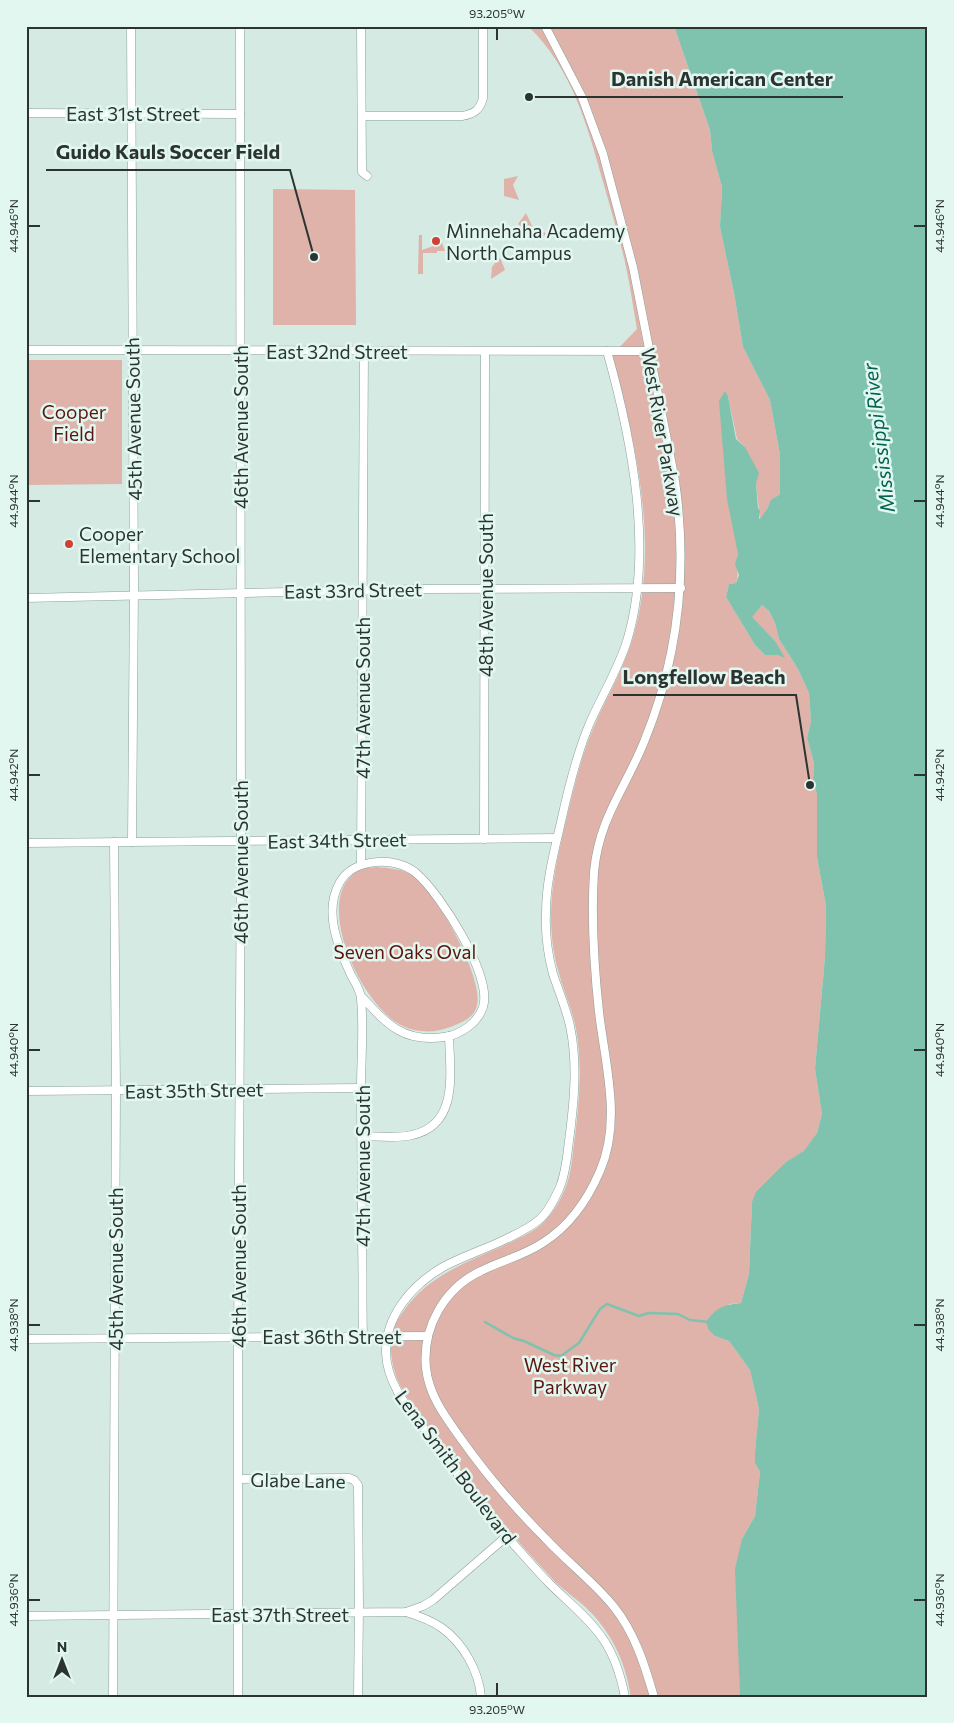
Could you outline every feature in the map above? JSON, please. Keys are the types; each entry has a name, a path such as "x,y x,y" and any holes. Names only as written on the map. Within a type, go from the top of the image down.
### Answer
{"street":[{"name":"45th Avenue South","path":"131,26 132,350 134,358 132,842"},
{"name":"46th Avenue South","path":"238,1697 241,841 240,26"},
{"path":"361,26 362,172 367,176"},
{"path":"362,116 462,116 476,112 481,106 483,98 483,26"},
{"name":"West River Parkway","path":"545,26 582,97 603,154 633,267 671,456 680,512 681,588 677,624 665,684 643,745 607,817 596,855 593,924 599,1010 611,1104 611,1129 602,1166 588,1195 575,1214 549,1240 528,1252 477,1272 449,1294 437,1312 428,1336 426,1372 430,1388 441,1409 469,1450 500,1490 615,1608 634,1640 654,1697"},
{"name":"East 31st Street","path":"26,113 240,114"},
{"name":"East 32nd Street","path":"26,350 649,351"},
{"name":"47th Avenue South","path":"361,864 364,351"},
{"name":"48th Avenue South","path":"484,839 485,351"},
{"name":"Lena Smith Boulevard","path":"607,351 628,440 638,509 638,588 627,641 617,667 588,728 576,764 557,838 547,891 545,919 547,946 553,973 570,1028 574,1057 575,1084 564,1175 551,1205 540,1218 527,1228 442,1268 407,1297 395,1314 386,1336 386,1352 388,1370 404,1402 466,1485 507,1536 547,1581 593,1625 605,1641 621,1678 625,1697"},
{"name":"East 33rd Street","path":"26,598 484,588 681,588"},
{"name":"East 34th Street","path":"26,843 557,838"},
{"name":"45th Avenue South","path":"113,1697 116,1091 114,842"},
{"path":"376,862 395,864 415,872 444,907 470,950 478,971 483,994 483,1006 477,1018 460,1032 449,1036 425,1038 399,1032 361,996 337,942 334,926 333,896 341,880 352,869 361,864 376,862"},
{"name":"47th Avenue South","path":"361,996 363,1336"},
{"path":"361,1136 413,1135 429,1128 437,1121 444,1113 450,1087 449,1036"},
{"name":"East 35th Street","path":"26,1092 361,1088"},
{"name":"East 36th Street","path":"26,1339 428,1336"},
{"name":"Glabe Lane","path":"239,1479 349,1478 356,1482 358,1489 359,1614"},
{"name":"East 37th Street","path":"26,1616 359,1614 406,1612 424,1606 433,1600 507,1536"},
{"path":"406,1612 426,1619 443,1628 457,1642 467,1655 475,1672 481,1697"},
{"path":"358,1697 359,1614"}],"green space":[{"name":"West River Parkway","path":"528,26 674,26 710,130 712,151 722,187 720,227 743,347 770,400 780,455 780,494 772,500 760,519 756,483 745,447 737,439 728,396 725,392 738,554 736,583 729,584 726,597 755,645 765,655 778,655 775,641 751,617 762,605 769,611 775,623 779,639 798,669 809,693 811,721 807,738 814,763 813,780 817,794 817,857 826,906 825,957 815,1069 822,1114 817,1133 804,1152 786,1162 752,1202 749,1274 741,1303 729,1304 715,1336 729,1341 750,1370 759,1409 755,1463 760,1472 755,1516 742,1539 739,1641 740,1697 631,1697 620,1657 601,1624 582,1604 555,1582 478,1492 408,1400 398,1380 392,1357 391,1340 397,1321 425,1287 467,1262 537,1228 553,1211 567,1184 571,1167 580,1086 579,1058 574,1021 556,963 552,936 551,905 557,859 577,776 593,729 623,666 631,644 640,609 644,573 645,536 637,462 612,355 637,329 627,270 598,163 577,100 557,62 544,43"},
{"path":"518,176 513,185 519,200 504,196 504,179"},
{"path":"273,189 355,190 356,325 273,325"},
{"path":"526,213 533,228 546,233 541,241 518,224"},
{"path":"419,235 422,235 422,250 442,243 445,251 423,253 423,274 418,274"},
{"path":"499,258 505,270 491,279 492,267"},
{"name":"Cooper Field","path":"26,360 122,360 122,484 26,485"},
{"name":"Seven Oaks Oval","path":"376,867 400,870 413,875 434,898 445,916 466,956 477,992 476,1009 464,1021 434,1031 420,1031 407,1028 387,1015 374,1001 362,982 351,962 344,941 339,920 340,900 345,884 354,873 363,868"}],"water":[{"name":"Mississippi River","path":"674,26 928,26 928,1697 740,1697 735,1569 742,1539 755,1516 760,1472 755,1463 759,1409 750,1370 729,1341 715,1336 709,1330 706,1322 721,1308 741,1303 749,1274 752,1202 756,1192 786,1162 804,1151 817,1133 822,1114 815,1069 825,957 826,906 817,857 817,794 813,780 814,763 807,738 811,721 809,693 798,669 779,639 775,623 769,611 762,605 752,617 775,641 785,658 778,655 765,655 755,645 726,597 729,584 736,583 739,575 735,564 738,554 727,499 719,401 725,391 728,396 736,439 745,447 759,473 756,483 760,519 771,500 780,494 780,455 770,400 743,347 720,227 722,187 712,151 710,130"}],"waterway":[{"path":"485,1322 513,1338 554,1355 561,1356 579,1343 600,1309 607,1304 639,1316 649,1313 678,1314 690,1320 709,1322"}],"place":[{"name":"Danish American Center","path":"529,97"},
{"name":"Minnehaha Academy North Campus","path":"436,241"},
{"name":"Guido Kauls Soccer Field","path":"314,257"},
{"name":"Cooper Elementary School","path":"69,544"},
{"name":"Longfellow Beach","path":"810,785"}]}
